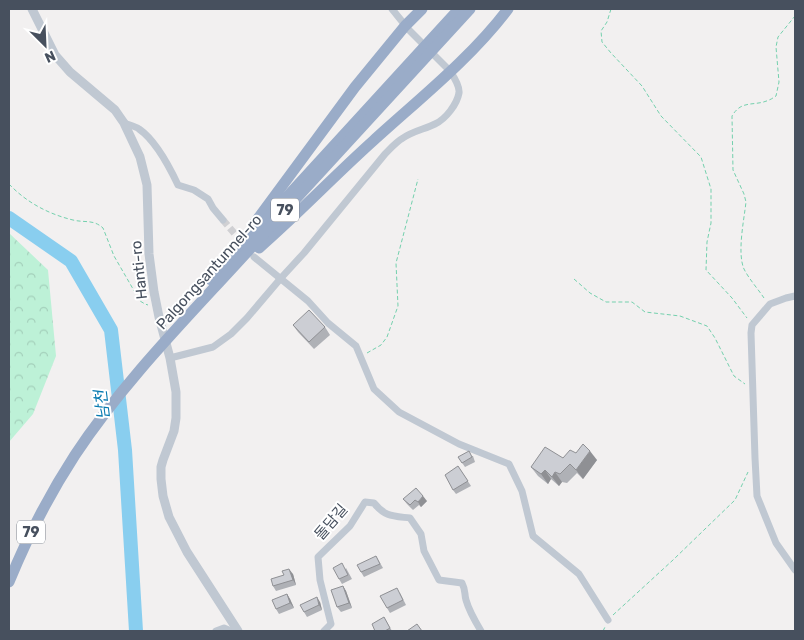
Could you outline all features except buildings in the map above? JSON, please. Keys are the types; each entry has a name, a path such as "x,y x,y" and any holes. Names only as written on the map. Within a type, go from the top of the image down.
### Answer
{"highway":[{"path":"211,286 355,87 405,26 422,9"},
{"name":"Palgongsantunnel-ro","path":"382,100 459,9"},
{"name":"Palgongsantunnel-ro","path":"9,562 24,530 56,472 87,425 115,390 152,346 185,314 382,100 470,9"},
{"path":"211,286 266,242 345,166 467,56 490,32 508,9"},
{"name":"Palgongsantunnel-ro","path":"9,582 36,522 57,484 112,404 185,314"}],"street":[{"name":"Hanti-ro","path":"32,9 55,55 115,110 134,142 140,158 147,185 149,254 156,305 170,358 176,392 174,430 161,467 163,496 169,517 187,552 238,631"},
{"path":"170,358 213,347 231,334 304,253 396,142 414,132 435,124 448,114 459,92 457,83 450,71 405,26 392,9"},
{"path":"124,123 139,129 151,140 169,166 178,185 194,190 208,199 223,220"},
{"path":"254,257 308,301 328,323 356,346 374,389 400,412 459,444 510,464 522,491 532,536 579,574 608,620"},
{"path":"795,296 770,304 752,325 751,333 754,458 757,496 776,543 795,570"},
{"name":"돌담길","path":"324,631 331,624 320,580 318,557 350,526 365,502 374,503 380,512 410,518 421,534 424,551 439,580 462,583 466,590 465,597 471,615 481,631"},
{"path":"216,631 224,628 231,631"}],"path":[{"path":"611,9 607,22 601,31 602,42 642,86 661,116 701,157 711,189 711,223 707,242 706,270 732,298 752,325"},
{"path":"769,306 741,262 746,202 733,170 732,116 742,105 769,100 776,96 779,82 776,47 778,37 795,16"},
{"path":"360,356 381,345 398,306 396,263 418,179"},
{"path":"9,184 36,206 48,212 74,220 93,222 103,228 114,256 140,301 145,304 156,305"},
{"path":"574,278 590,293 606,302 632,302 646,312 680,316 707,326 716,338 734,376 753,391"},
{"path":"603,631 608,620 735,500 754,458"}],"green space":[{"path":"9,233 48,270 56,356 33,414 9,442"}],"waterway":[{"name":"남천","path":"9,218 71,261 111,330 125,450 136,631"}],"tunnel":[{"path":"223,220 245,246"}]}
